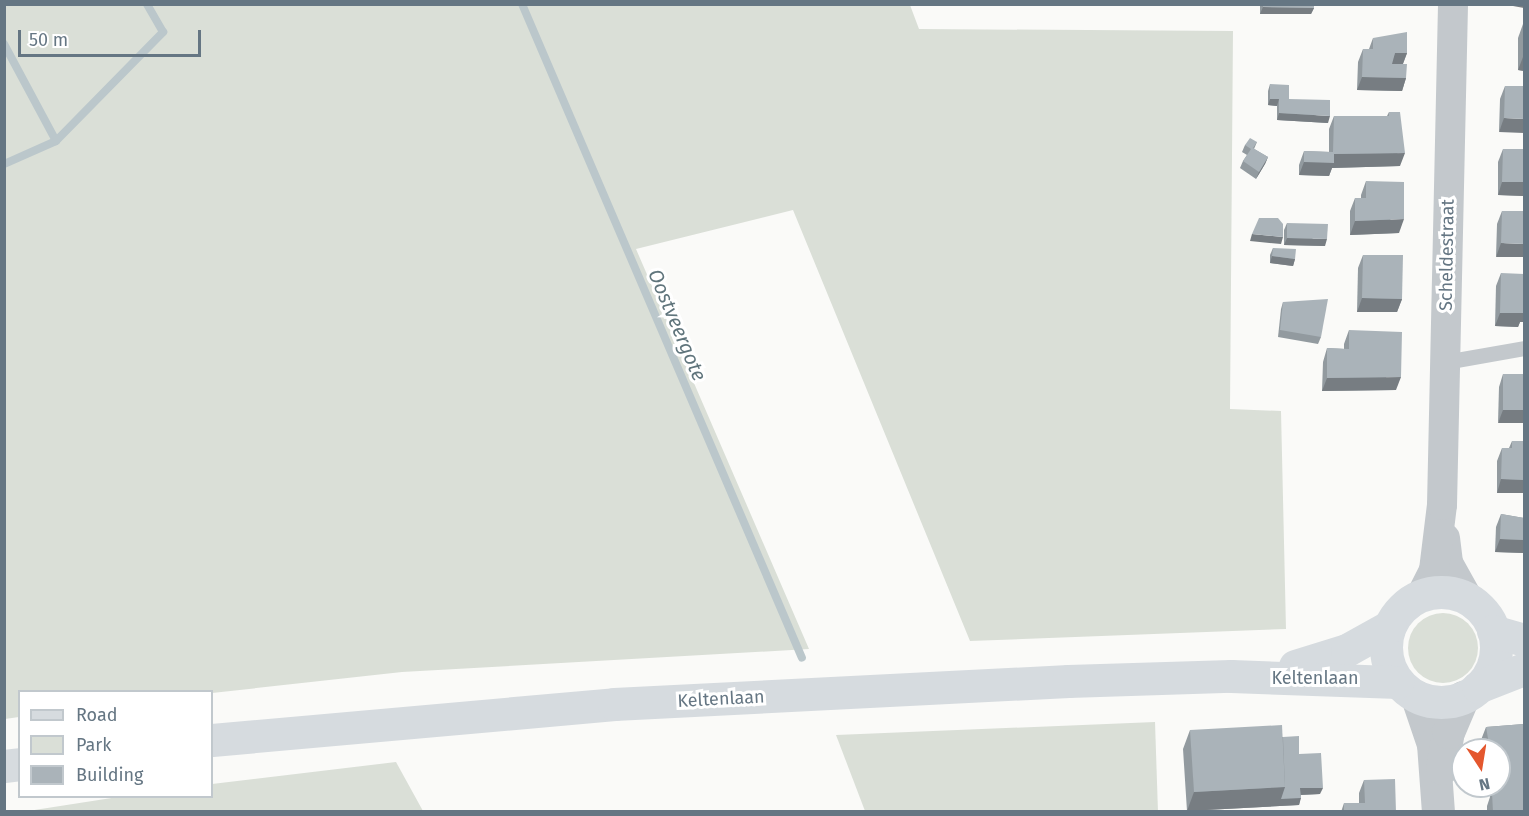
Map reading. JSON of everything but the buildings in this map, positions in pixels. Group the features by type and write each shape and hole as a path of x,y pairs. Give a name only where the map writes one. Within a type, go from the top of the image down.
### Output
{"main road":[{"path":"1421,596 1449,593 1468,599 1493,631 1524,640"},
{"name":"Keltenlaan","path":"1232,676 1319,661 1390,626 1421,596"},
{"path":"1390,626 1387,657 1408,689"},
{"path":"1470,692 1493,661 1493,631"},
{"name":"Keltenlaan","path":"213,740 614,704 1232,676 1408,689 1444,702 1524,669"}],"street":[{"name":"Scheldestraat","path":"1421,596 1434,570 1442,505 1453,4"},
{"name":"Scheldestraat","path":"1442,505 1448,563 1468,599"},
{"path":"1408,689 1433,744 1438,804"},
{"path":"1438,804 1448,732 1470,692"}],"lane":[{"path":"1445,362 1524,348"}],"green space":[{"path":"5,5 910,5 919,29 1233,31 1230,409 1281,411 1286,629 970,641 793,210 636,249 809,649 402,672 213,693 213,690 18,690 18,717 5,719"},
{"path":"1443,613 1456,616 1468,623 1475,635 1478,648 1475,661 1468,673 1456,680 1443,683 1430,680 1418,673 1411,661 1408,648 1411,635 1418,623 1430,616"},
{"path":"1155,722 1158,812 865,811 836,735"},
{"path":"396,762 423,811 28,811 112,798 213,798 213,784"}],"waterway":[{"path":"56,141 163,32 147,4"},
{"name":"Oostveergote","path":"522,4 802,658"},
{"path":"4,44 56,141 4,164"}]}
